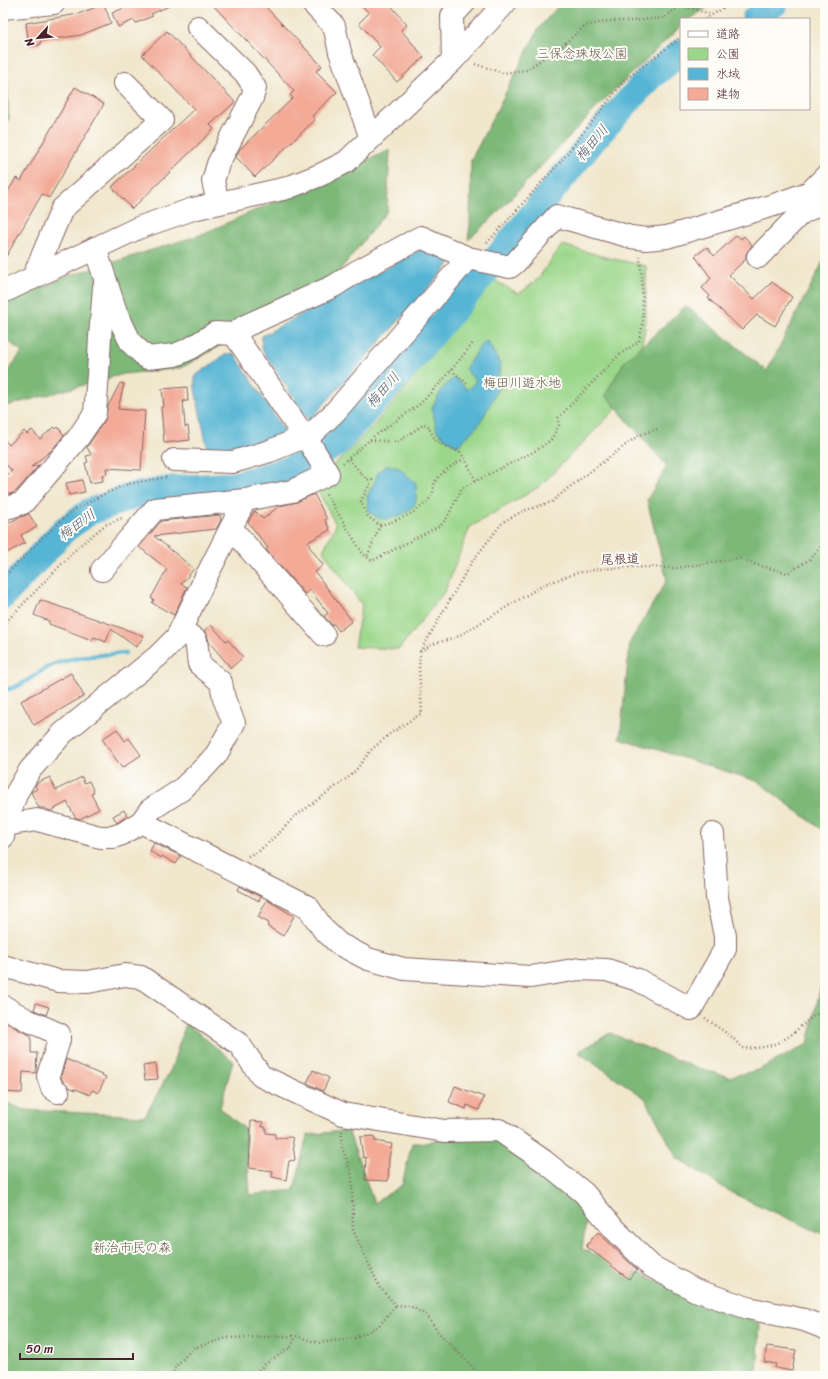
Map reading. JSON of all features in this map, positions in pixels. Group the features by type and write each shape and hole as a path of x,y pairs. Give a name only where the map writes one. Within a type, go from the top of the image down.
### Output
{"street":[{"path":"6,6 54,3"},
{"path":"312,3 334,26 340,52 371,138"},
{"path":"453,60 452,16 464,3"},
{"path":"3,292 138,228 193,209 287,188 320,175 346,162 453,60 505,3"},
{"path":"198,27 245,73 255,88 252,98 218,164 213,181 218,204"},
{"path":"33,278 62,209 162,120 126,83"},
{"path":"95,248 116,312 131,343 147,358 175,355 191,348 215,333 234,334 246,326 334,286 356,272 421,237 469,259 510,267 557,216 638,238 646,239 667,237 777,204 810,192 825,177"},
{"path":"758,257 800,214 811,208 825,195"},
{"path":"174,460 233,462 270,452 306,439 334,413 469,259"},
{"path":"3,509 23,503 78,438 95,413 105,278"},
{"path":"102,570 155,509 245,500 292,491 326,478 306,439 234,334"},
{"path":"4,831 17,792 30,770 63,733 158,656 177,637 245,500"},
{"path":"231,528 324,635"},
{"path":"4,831 37,820 100,837 113,837 122,834 141,822 150,810 181,790 216,755 234,723 224,699 221,682 199,664 196,640 181,629"},
{"path":"141,822 308,907 323,929 339,944 368,959 404,969 531,977 579,970 607,970 638,980 691,1009 725,949 725,936 716,891 713,834"},
{"path":"3,966 58,981 88,982 125,975 141,977 239,1044 261,1076 343,1114 445,1131 499,1130 544,1161 584,1193 614,1229 651,1266 695,1290 748,1308 804,1320 825,1328"},
{"path":"3,1006 27,1020 60,1034 48,1076 52,1088 58,1092"}],"path":[{"path":"706,18 732,3"},
{"path":"453,60 472,63 503,73 526,70 563,46 585,26 608,21 636,21 664,18 680,5 711,14"},
{"path":"469,259 480,251 561,161 625,80 680,38"},
{"path":"473,343 420,404 370,440 326,478 363,554 372,561 441,525 447,518 462,488 537,450 551,440 560,425 558,418 618,356 639,341 643,323 642,282 638,238"},
{"path":"451,370 469,384"},
{"path":"370,440 398,442 424,424 428,426 436,442 460,452 476,481"},
{"path":"233,868 245,858 259,851 281,831 294,816 353,774 372,749 391,733 422,713 418,669 420,652 471,562 503,522 523,511 552,502 639,435 657,429"},
{"path":"349,459 366,479 372,480 361,501 368,517 380,525 398,520 417,510 432,495 436,480 450,467 465,459"},
{"path":"3,625 78,547 105,525 124,518"},
{"path":"367,557 380,525"},
{"name":"尾根道","path":"420,652 436,644 457,637 545,584 577,573 599,569 633,567 677,568 739,558 757,565 788,573 810,560 825,542"},
{"path":"691,1009 727,1033 742,1048 758,1049 772,1046 791,1034 818,1012 825,1010"},
{"path":"343,1114 341,1144 352,1176 353,1230 380,1288 396,1305 410,1306 426,1315 439,1333 480,1376"},
{"path":"172,1376 176,1366 193,1348 227,1338 296,1336 318,1343 355,1338 379,1326 396,1305"},
{"path":"253,1376 264,1364 292,1348 296,1336"}],"green space":[{"name":"三保念珠坂公園","path":"561,3 714,3 691,18 680,18 680,27 602,102 493,217 468,240 470,224 471,160 539,28"},
{"path":"6,62 9,119 3,123 3,63"},
{"path":"390,150 387,211 330,283 181,368 124,374 3,407 3,378 22,352 3,337 3,305 66,277 200,235"},
{"name":"梅田川遊水地","path":"562,245 609,258 646,266 646,322 636,378 613,412 539,487 470,527 445,591 399,649 354,647 362,605 323,551 336,525 313,481 342,458 371,428 399,396 492,279 519,294 537,280"},
{"path":"825,258 825,832 757,781 620,738 630,642 667,580 647,500 667,466 605,395 624,362 686,306 767,371"},
{"path":"825,967 825,1235 732,1193 677,1158 645,1098 578,1052 610,1033 692,1066 729,1077 758,1070 808,1044"},
{"name":"新治市民の森","path":"186,1023 233,1061 220,1108 245,1129 250,1195 294,1190 307,1135 348,1130 374,1203 402,1185 412,1143 426,1143 493,1120 499,1131 587,1214 582,1249 760,1324 757,1376 3,1376 3,1101 24,1110 145,1116 171,1069"}],"water":[{"path":"425,247 453,260 309,421 261,348 262,336"},
{"path":"487,341 500,363 497,391 480,423 458,446 446,439 437,431 432,408 442,389 454,377 468,390 476,381 465,369 482,344"},
{"path":"234,353 285,432 250,447 221,449 207,447 195,389 195,376 225,355"},
{"path":"387,465 399,468 416,483 416,500 414,505 407,512 397,517 381,519 369,511 367,496 375,482 378,472"}],"building":[{"path":"136,3 176,3 151,14 153,16 136,23 134,20 118,27 112,13"},
{"path":"211,3 262,3 322,66 316,71 337,92 312,116 315,120 255,177 236,157 240,149 293,98 290,95 294,91"},
{"path":"359,3 389,3 407,25 401,30 424,57 397,82 372,55 380,47 359,23 369,13"},
{"path":"104,4 111,23 81,35 40,41 40,45 29,46 26,23 78,14"},
{"path":"167,31 235,102 210,125 214,129 132,209 112,187 194,109 142,55"},
{"path":"75,87 104,104 49,198 42,194 3,262 3,200 16,178 21,181"},
{"path":"737,235 741,239 744,236 752,245 746,254 746,259 729,275 754,299 772,282 792,297 775,326 757,315 742,330 708,298 710,296 702,288 711,278 695,256 707,247 714,256"},
{"path":"120,383 124,384 118,409 145,411 141,470 106,468 107,474 102,475 103,481 90,483 85,463 88,462 86,456 91,455 87,447 105,420 108,406"},
{"path":"187,387 188,401 183,401 185,427 188,426 190,440 164,443 161,407 164,407 162,389"},
{"path":"54,427 56,429 58,427 64,435 52,450 31,467 39,465 21,486 14,493 9,494 3,488 3,478 12,471 3,461 3,438 9,445 24,431 27,434 32,430 40,439"},
{"path":"82,480 85,492 69,495 66,483"},
{"path":"314,494 327,519 325,520 330,530 308,542 310,545 309,546 323,565 315,572 352,621 339,631 334,624 332,625 324,616 328,613 310,590 305,594 266,550 268,548 248,522 255,511 263,519 279,506 297,502"},
{"path":"29,514 37,527 21,535 25,543 3,555 3,526"},
{"path":"220,515 221,520 216,529 154,536 194,569 181,584 187,587 174,615 152,603 154,600 151,598 167,569 139,547 161,521"},
{"path":"40,600 144,636 136,647 111,629 106,642 94,637 92,640 49,624 49,621 34,615"},
{"path":"211,625 226,641 228,640 243,657 231,668 209,642 207,634 204,631"},
{"path":"71,673 84,696 34,725 21,701"},
{"path":"117,729 125,741 129,738 141,755 122,768 102,739"},
{"path":"50,777 56,790 82,777 84,783 89,781 94,792 91,794 99,809 80,819 75,817 67,802 51,811 44,808 39,808 31,792 37,789 35,786 37,783"},
{"path":"124,810 127,816 117,823 113,816"},
{"path":"154,843 181,856 176,864 162,856 161,858 150,851"},
{"path":"240,886 261,897 259,901 238,890"},
{"path":"267,900 294,916 283,936 267,926 269,923 258,917"},
{"path":"36,1003 49,1007 46,1015 34,1010"},
{"path":"3,1023 31,1036 31,1053 37,1053 36,1073 23,1072 22,1093 3,1092"},
{"path":"66,1059 106,1077 98,1093 92,1090 90,1095 76,1090 69,1087 62,1080 61,1076"},
{"path":"156,1064 158,1079 145,1080 143,1066"},
{"path":"313,1070 329,1078 323,1091 307,1083"},
{"path":"455,1086 484,1097 479,1110 467,1105 466,1109 449,1102"},
{"path":"251,1121 263,1122 262,1127 266,1127 266,1133 275,1134 275,1138 292,1137 295,1160 289,1161 286,1180 272,1177 273,1171 249,1168"},
{"path":"374,1136 375,1141 392,1144 389,1158 388,1181 365,1180 366,1157 363,1158 360,1137"},
{"path":"598,1232 637,1270 629,1279 586,1246"},
{"path":"767,1346 796,1350 792,1371 775,1368 776,1364 764,1362"}],"waterway":[{"name":"梅田川","path":"756,18 775,3"},
{"name":"梅田川","path":"3,596 64,530 89,512 132,496 172,489 235,485 291,469 335,445 400,373 497,258 594,139 649,78 680,53"},
{"path":"3,690 10,689 24,683 48,667 63,661 90,656 125,653"}]}
